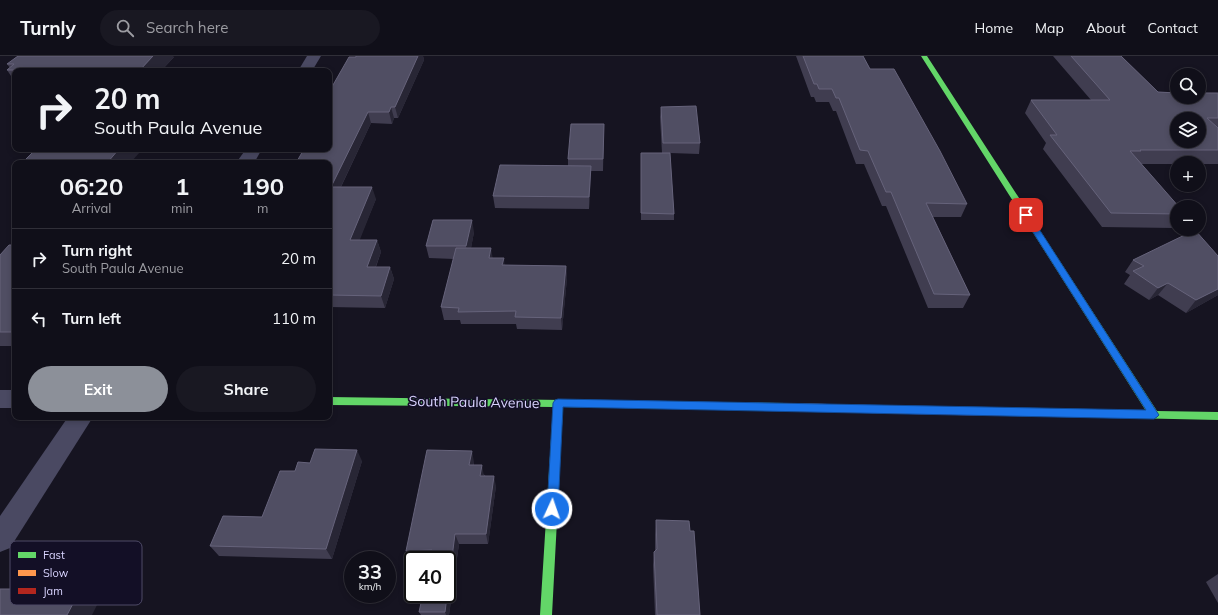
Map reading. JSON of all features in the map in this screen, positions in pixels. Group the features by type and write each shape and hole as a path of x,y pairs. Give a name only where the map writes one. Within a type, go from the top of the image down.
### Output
{"street":[{"path":"307,68 314,56"},
{"path":"924,56 1154,415"},
{"path":"0,398 12,398"},
{"name":"South Paula Avenue","path":"332,401 558,403 1218,416"},
{"path":"546,615 558,403"},
{"path":"0,539 79,420"}],"building":[{"path":"18,56 153,56 142,68 12,68 12,70 7,70 14,64 7,64"},
{"path":"418,56 395,107 391,107 389,112 368,112 332,185 332,160 298,160 302,152 332,152 332,87 349,57"},
{"path":"803,56 863,56 870,69 894,69 940,151 967,204 926,203 970,295 934,294 891,192 886,192 868,151 860,150 839,98 836,98 832,89 819,89 817,84 814,84"},
{"path":"1071,56 1121,56 1158,92 1170,93 1170,104 1206,104 1206,93 1218,93 1218,118 1207,118 1218,128 1218,150 1130,151 1173,200 1170,200 1170,214 1111,213 1050,135 1057,135 1031,100 1110,100"},
{"path":"696,106 700,143 663,143 661,107"},
{"path":"571,124 604,124 603,159 568,159"},
{"path":"33,152 116,152 110,160 25,160"},
{"path":"641,153 670,153 674,214 641,213"},
{"path":"500,165 591,166 589,197 493,196"},
{"path":"332,187 372,187 350,240 377,240 367,267 390,267 381,296 332,295"},
{"path":"433,220 472,220 466,246 426,246"},
{"path":"1183,236 1200,236 1218,256 1218,289 1196,300 1168,283 1158,288 1133,271 1144,266 1133,260"},
{"path":"9,245 12,245 12,332 0,332 0,255"},
{"path":"456,248 491,248 489,258 504,258 502,265 566,266 561,318 515,317 516,311 458,312 459,308 441,307"},
{"path":"315,449 357,450 326,549 210,546 223,516 262,517 280,471 295,471 298,462 310,463"},
{"path":"427,450 472,451 469,465 482,465 480,476 494,476 486,534 455,534 453,551 406,551"},
{"path":"656,520 689,521 690,531 694,531 700,615 657,615 654,552 657,549"},
{"path":"0,589 10,589 10,605 72,605 67,615 0,615"},
{"path":"421,603 446,603 445,612 419,612"}],"traffic: fast":[{"path":"924,56 1154,415"},
{"path":"332,401 786,407"},
{"path":"546,615 558,403"},
{"path":"999,412 1218,416"}],"traffic: slow":[{"path":"786,407 909,410"}],"traffic: jam":[{"path":"909,410 999,412"}],"route":[{"path":"552,509 558,403 1154,415 1026,215"}]}
